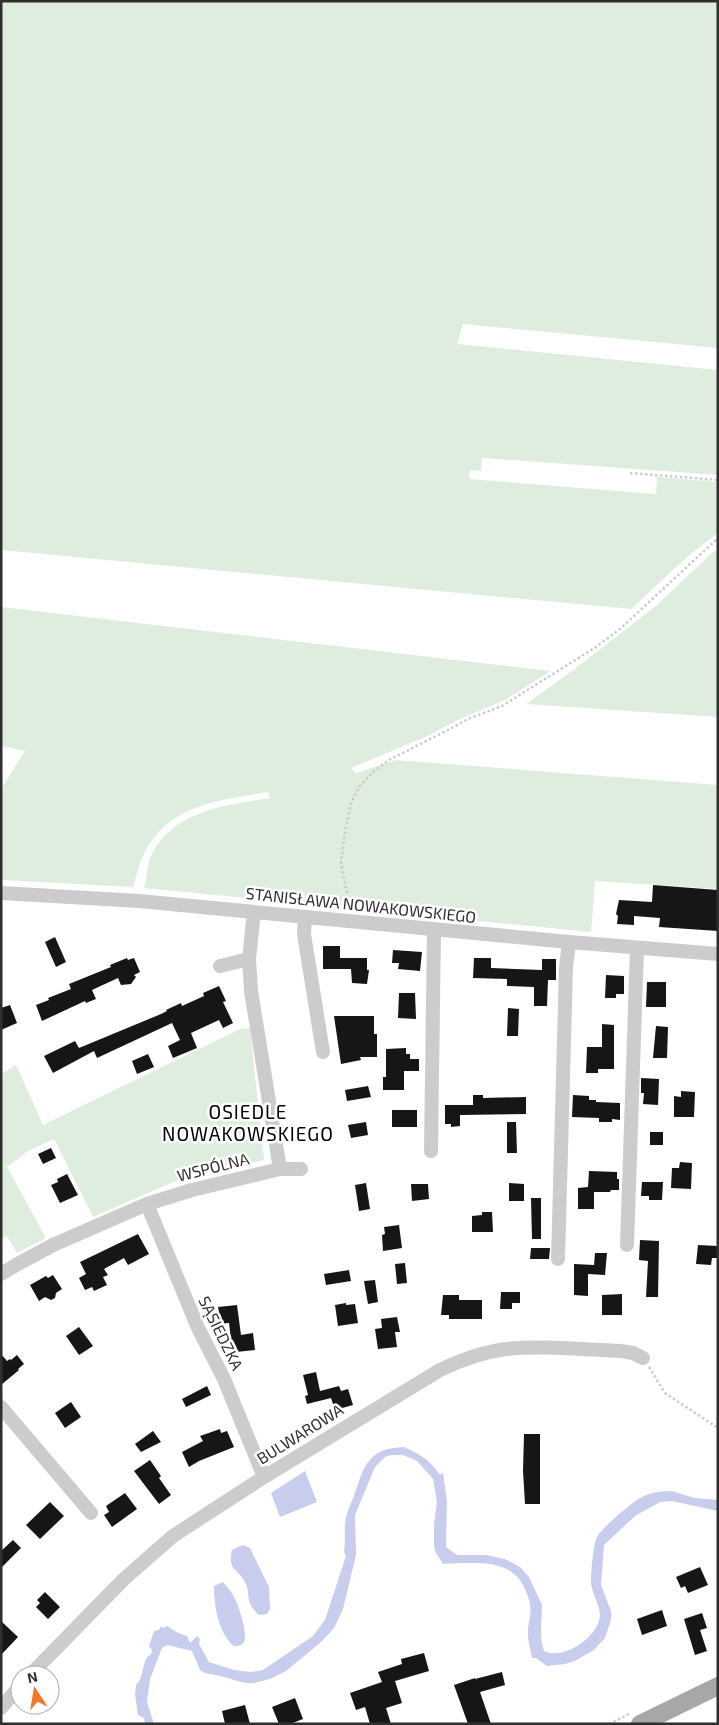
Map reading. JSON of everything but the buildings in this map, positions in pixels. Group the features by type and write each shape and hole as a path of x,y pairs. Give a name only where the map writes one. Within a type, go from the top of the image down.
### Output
{"main road":[{"path":"640,1724 718,1686"}],"street":[{"name":"STANISŁAWA NOWAKOWSKIEGO","path":"1,893 139,901 434,930 718,954"},
{"path":"254,912 249,959 253,1006 280,1169"},
{"path":"305,917 304,934 324,1052"},
{"path":"431,1152 434,930"},
{"path":"558,1259 566,968 569,942"},
{"path":"627,1245 637,948"},
{"path":"220,966 249,959"},
{"name":"WSPÓLNA","path":"1,1274 53,1245 147,1204 192,1190 280,1169 301,1169"},
{"name":"SĄSIEDZKA","path":"147,1204 198,1328 224,1379 264,1476"},
{"name":"BULWAROWA","path":"40,1665 118,1585 158,1547 186,1526 264,1476 433,1374 471,1357 504,1349 537,1348 621,1351 633,1353 643,1358"},
{"path":"1,1407 91,1513"},
{"path":"1,1708 10,1698"}],"path":[{"path":"630,473 718,480"},
{"path":"349,922 350,904 341,863 344,832 359,787 373,772 389,760 462,723 502,706 596,648 620,629 718,538"},
{"path":"643,1358 665,1393 718,1428"}],"green space":[{"path":"1,1 718,1 718,348 463,324 457,344 718,370 718,475 482,458 481,471 470,470 469,479 656,494 657,477 718,482 718,533 688,556 631,609 1,550"},
{"path":"714,551 718,552 718,717 526,704 657,605"},
{"path":"1,607 551,671 505,700 460,719 425,737 351,768 356,773 396,760 718,785 718,889 595,881 591,932 144,888 152,854 161,839 173,828 203,812 270,798 268,792 212,803 195,808 179,816 165,826 152,840 139,865 133,887 1,880 1,789 25,751 1,746"},
{"path":"250,1028 264,1160 180,1179 93,1217 54,1139 28,1151 7,1167 46,1238 17,1253 7,1236 1,1240 1,1074 16,1065 43,1125 240,1029"}],"water":[{"path":"404,1447 424,1458 440,1475 443,1473 447,1501 446,1547 457,1555 486,1555 505,1559 520,1567 529,1577 542,1605 541,1634 544,1651 552,1653 561,1653 580,1644 588,1638 598,1622 600,1614 591,1581 595,1543 602,1530 621,1513 644,1496 669,1491 695,1498 718,1500 718,1511 672,1501 660,1502 635,1516 604,1545 601,1585 611,1611 611,1620 605,1638 594,1650 575,1661 547,1666 536,1658 532,1658 528,1641 530,1604 522,1583 509,1570 492,1564 443,1564 434,1546 437,1502 433,1479 417,1461 403,1455 385,1457 375,1467 355,1515 356,1555 343,1609 334,1628 321,1642 286,1671 270,1679 254,1683 245,1683 205,1673 200,1670 192,1651 167,1645 162,1648 150,1679 147,1702 154,1724 145,1724 144,1718 138,1715 135,1694 136,1685 141,1678 146,1660 151,1654 152,1650 149,1646 154,1631 159,1630 161,1626 163,1628 167,1626 187,1636 190,1643 197,1636 200,1639 199,1644 209,1662 234,1670 251,1672 263,1670 313,1636 325,1620 346,1556 344,1552 346,1519 361,1476 369,1461 375,1455 392,1448"},
{"path":"305,1471 317,1502 280,1517 271,1493"},
{"path":"243,1545 250,1548 269,1587 270,1609 267,1614 259,1615 254,1610 249,1601 245,1582 232,1565 232,1550"},
{"path":"223,1582 231,1591 242,1618 245,1637 244,1642 240,1645 234,1646 224,1634 218,1618 214,1586"}],"district":[{"name":"OSIEDLE NOWAKOWSKIEGO","path":"248,1123"}]}
